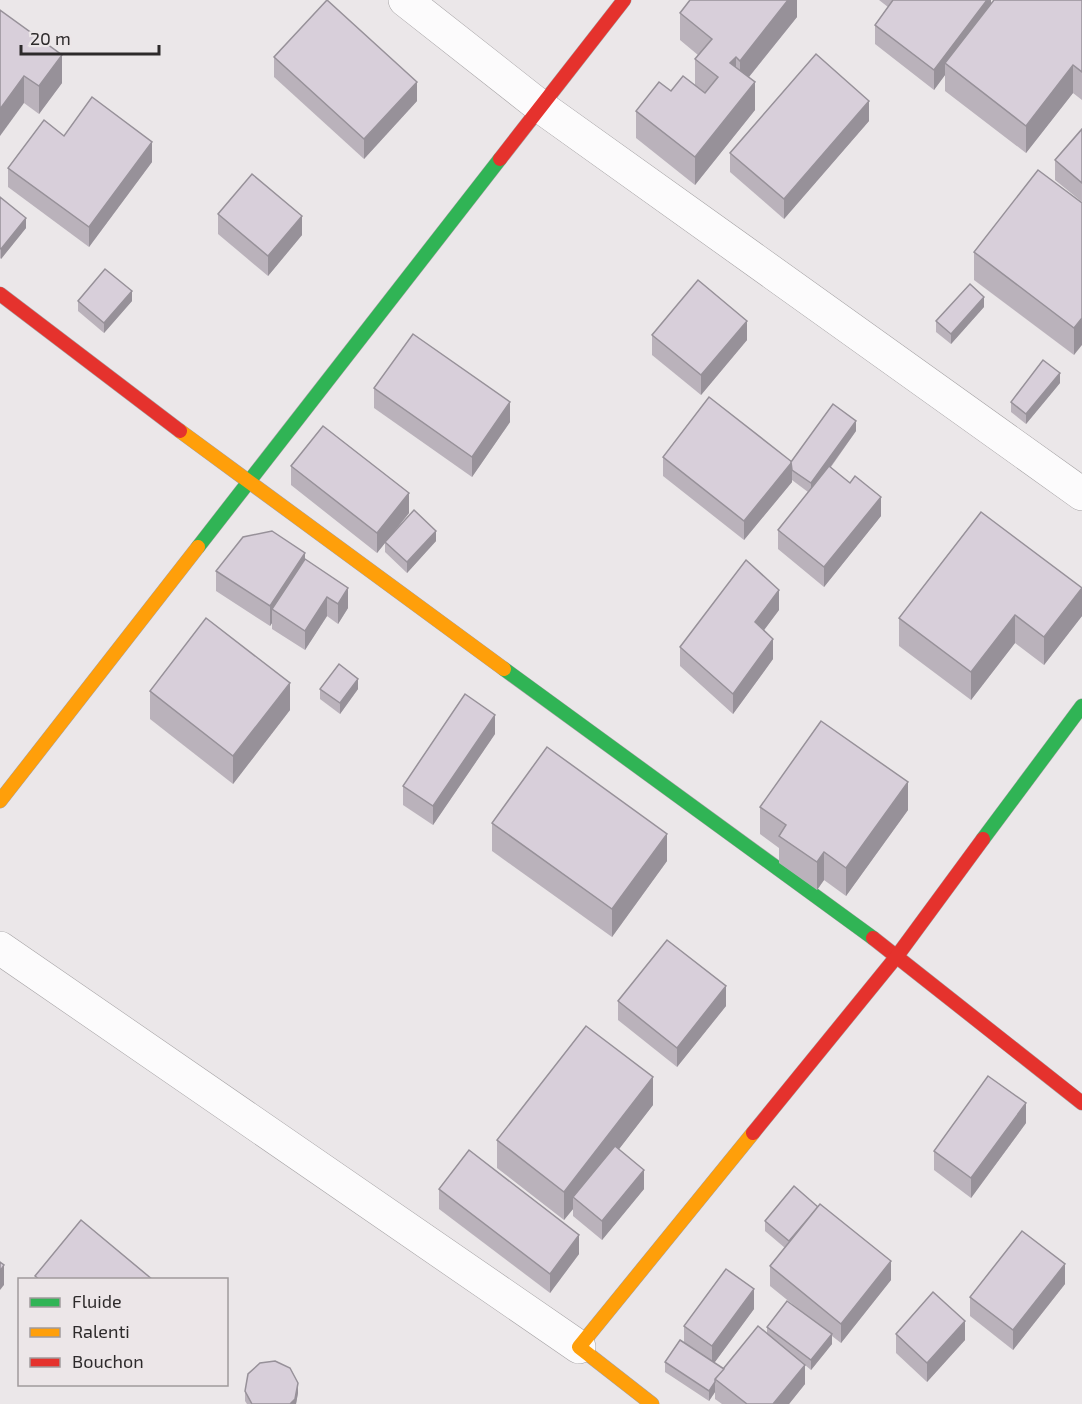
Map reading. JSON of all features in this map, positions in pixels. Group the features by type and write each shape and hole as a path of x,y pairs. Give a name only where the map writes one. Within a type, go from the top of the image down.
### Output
{"street":[{"path":"405,0 541,107 1082,494"},
{"path":"0,801 624,0"},
{"path":"0,294 248,482 897,956 1082,1103"},
{"path":"579,1347 897,956 1082,706"},
{"path":"0,948 579,1347 652,1404"}],"building":[{"path":"327,0 417,82 364,139 274,57"},
{"path":"690,0 788,0 740,61 736,57 730,63 755,82 695,157 636,111 659,82 671,91 683,76 705,93 718,77 695,59 712,39 680,13"},
{"path":"893,0 987,0 934,70 875,25"},
{"path":"994,0 1082,0 1082,72 1073,65 1026,126 945,63"},
{"path":"0,10 62,55 39,86 24,76 0,109"},
{"path":"816,54 869,101 784,199 730,153"},
{"path":"92,97 152,142 89,227 8,168 44,120 64,136"},
{"path":"1082,129 1082,183 1055,160"},
{"path":"1038,170 1082,203 1082,318 1074,328 974,252"},
{"path":"252,174 302,216 268,256 218,214"},
{"path":"0,197 26,218 1,249 0,248"},
{"path":"105,269 132,291 104,323 78,301"},
{"path":"698,280 747,321 701,375 652,335"},
{"path":"970,284 984,297 951,334 936,321"},
{"path":"413,334 510,402 472,457 374,388"},
{"path":"1043,360 1060,373 1026,414 1011,402"},
{"path":"709,397 792,462 744,521 663,457"},
{"path":"833,404 856,421 811,483 792,470 791,462"},
{"path":"323,426 409,493 377,533 291,466"},
{"path":"829,466 850,483 855,476 881,497 824,567 778,530"},
{"path":"414,510 436,531 407,562 385,542"},
{"path":"981,512 1082,588 1044,637 1015,615 971,672 899,618"},
{"path":"272,531 305,553 270,606 216,571 243,537"},
{"path":"305,559 348,588 338,604 327,597 305,631 272,609"},
{"path":"746,560 779,590 755,622 773,639 733,694 680,647"},
{"path":"206,618 290,683 233,756 150,691"},
{"path":"339,664 358,679 340,703 320,689"},
{"path":"465,694 495,715 433,806 403,786"},
{"path":"821,721 908,782 846,868 824,852 817,862 779,836 786,825 760,807"},
{"path":"547,747 667,834 612,909 492,823"},
{"path":"667,940 726,986 677,1048 618,1001"},
{"path":"586,1026 653,1077 564,1192 497,1140"},
{"path":"988,1076 1026,1103 971,1178 934,1151"},
{"path":"615,1146 644,1170 602,1221 573,1197"},
{"path":"469,1150 579,1235 550,1274 439,1189"},
{"path":"794,1186 818,1207 789,1241 765,1221"},
{"path":"820,1204 891,1261 841,1324 770,1266"},
{"path":"81,1220 151,1278 38,1278 35,1276"},
{"path":"1022,1231 1065,1264 1013,1330 970,1297"},
{"path":"726,1269 754,1289 712,1346 684,1326"},
{"path":"933,1292 965,1321 927,1363 896,1334"},
{"path":"787,1301 832,1334 811,1360 767,1327"},
{"path":"758,1326 805,1365 773,1404 747,1404 715,1379"},
{"path":"680,1340 724,1369 715,1379 709,1391 665,1362"},
{"path":"275,1361 290,1368 298,1383 295,1399 290,1404 252,1404 245,1391 248,1374 260,1363"}],"traffic: fast":[{"path":"198,547 500,159"},
{"path":"504,669 873,938"},
{"path":"983,839 1082,706"}],"traffic: slow":[{"path":"180,431 504,669"},
{"path":"0,801 198,547"},
{"path":"652,1404 579,1347 753,1133"}],"traffic: jam":[{"path":"500,159 624,0"},
{"path":"0,294 180,431"},
{"path":"753,1133 897,956 983,839"},
{"path":"873,938 1082,1103"}]}
